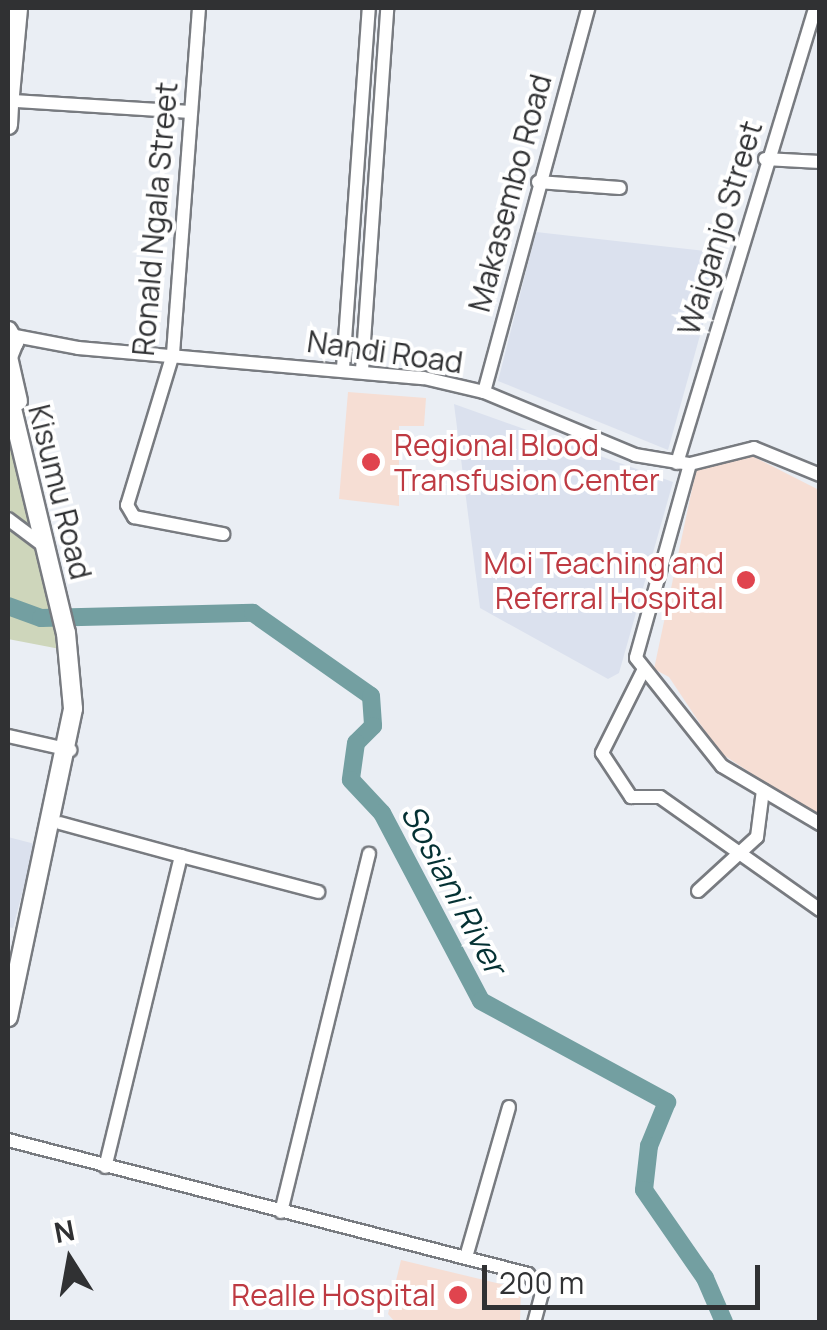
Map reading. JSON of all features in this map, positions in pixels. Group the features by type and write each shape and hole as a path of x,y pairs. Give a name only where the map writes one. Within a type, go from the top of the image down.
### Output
{"highway":[{"path":"8,124 18,8"},
{"path":"9,346 69,633 77,738 60,824 20,944"},
{"name":"Kisumu Road","path":"8,392 44,546 62,604"},
{"path":"8,1017 18,978 20,944 70,750 69,633"}],"street":[{"name":"Ronald Ngala Street","path":"199,8 174,354 128,510 223,534"},
{"path":"342,368 369,8"},
{"path":"362,370 388,8"},
{"name":"Makasembo Road","path":"484,392 588,8"},
{"name":"Waiganjo Street","path":"644,669 635,648 765,158 815,8"},
{"path":"10,101 189,112"},
{"path":"765,158 820,162"},
{"path":"538,182 620,188"},
{"name":"Nandi Road","path":"9,346 42,344 362,370 484,392 589,438 683,464 754,448 820,476"},
{"path":"8,519 44,546"},
{"path":"820,824 718,761 644,669 603,748 605,761 631,797 660,797 820,910"},
{"path":"8,736 70,750"},
{"path":"698,890 757,838 762,790"},
{"path":"60,824 318,892"},
{"path":"281,1212 369,854"},
{"path":"105,1167 181,856"},
{"path":"466,1257 509,1107"},
{"path":"8,1140 466,1257 540,1283 534,1322"}],"shaded area":[{"path":"536,232 723,253 668,450 498,381"},
{"name":"Regional Blood Transfusion Center","path":"348,392 426,398 424,426 399,426 399,506 339,499"},
{"path":"454,404 673,482 619,673 608,679 480,608"},
{"name":"Moi Teaching and Referral Hospital","path":"750,455 819,490 819,818 719,752 669,677 654,669 696,470"},
{"path":"8,837 35,844 13,928 8,927"},
{"name":"Realle Hospital","path":"401,1260 521,1289 520,1322 395,1322 388,1314"}],"green space":[{"path":"8,394 45,549 60,649 8,639"}],"waterway":[{"name":"Sosiani River","path":"8,606 41,618 253,613 371,696 373,726 356,743 351,780 382,813 481,1001 667,1102 649,1146 644,1190 705,1278 724,1322"}],"place":[{"name":"Regional Blood Transfusion Center","path":"371,462"},
{"name":"Moi Teaching and Referral Hospital","path":"746,580"},
{"name":"Realle Hospital","path":"458,1295"}]}
